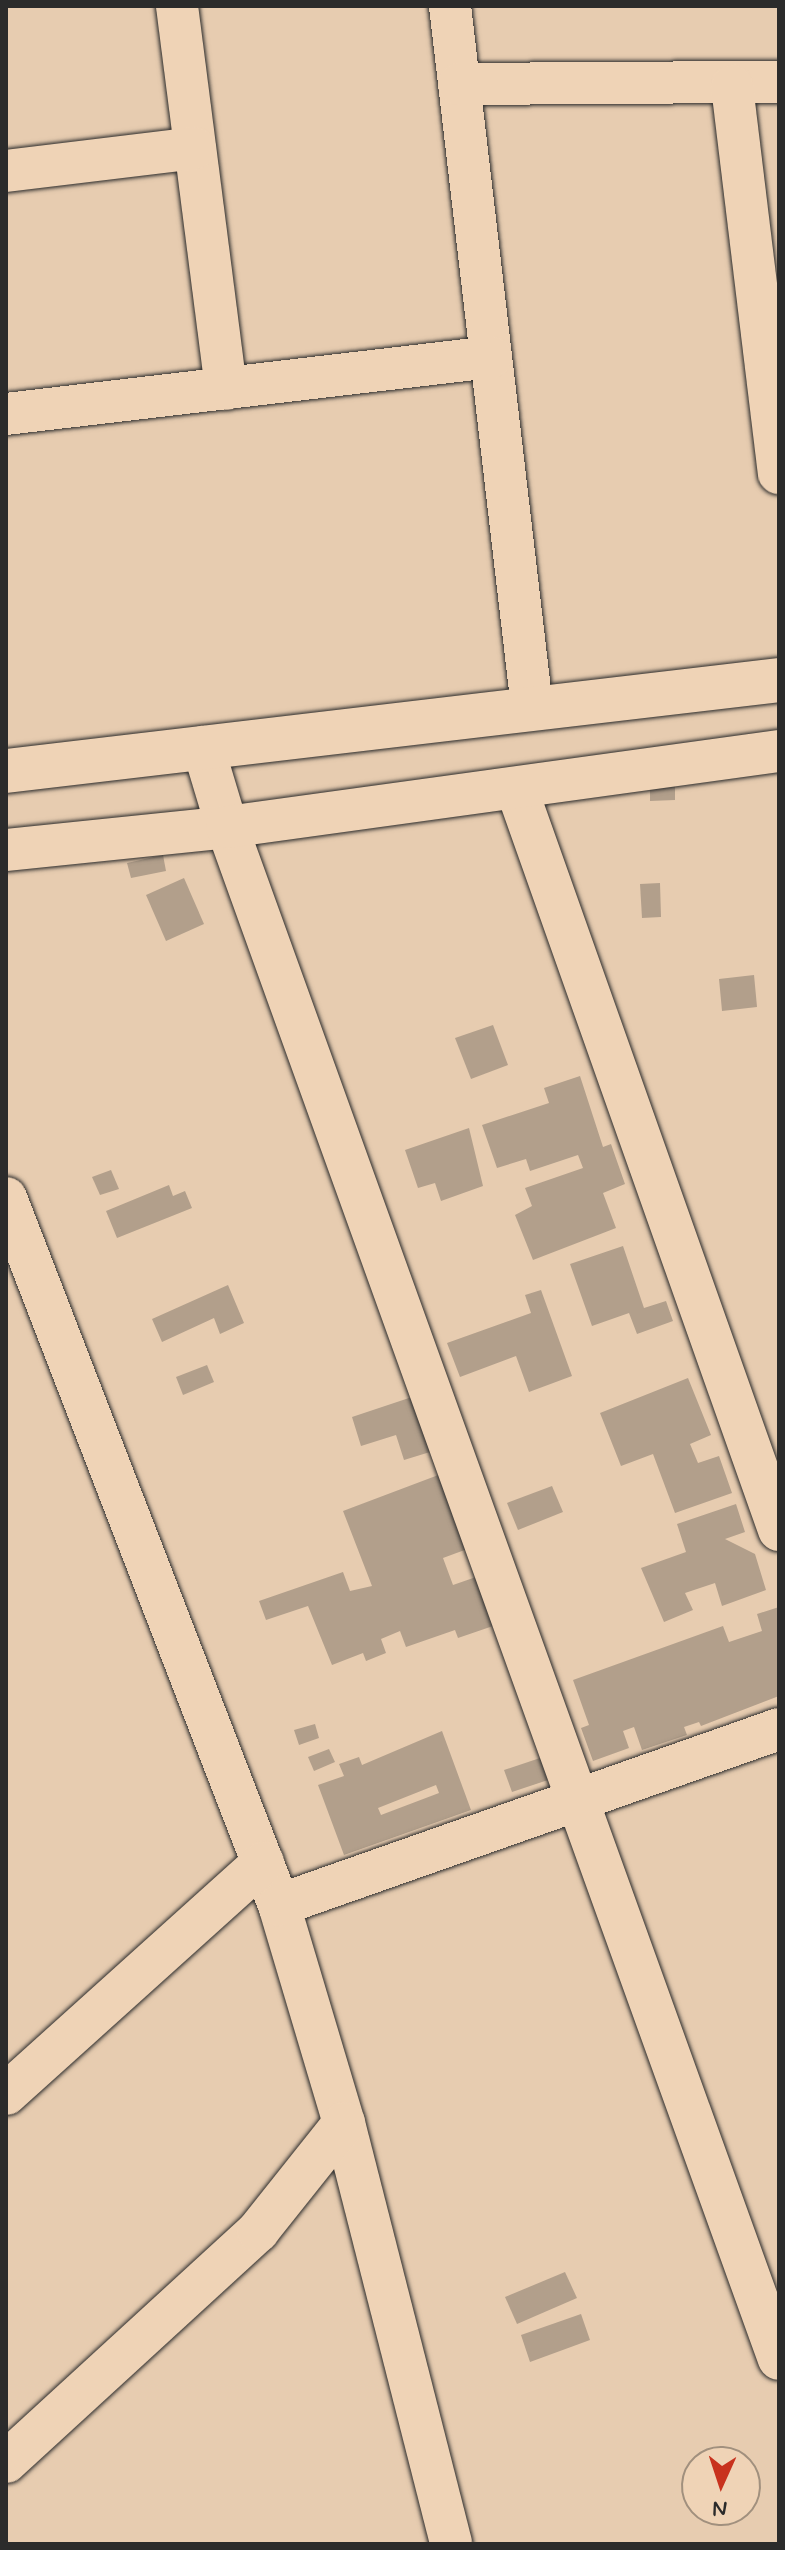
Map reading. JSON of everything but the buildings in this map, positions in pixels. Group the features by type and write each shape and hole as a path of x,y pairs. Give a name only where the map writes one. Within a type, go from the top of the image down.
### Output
{"highway":[{"path":"6,771 779,680"}],"street":[{"path":"177,6 226,389"},
{"path":"450,6 532,707"},
{"path":"459,84 732,86 779,82"},
{"path":"732,86 770,326 779,473"},
{"path":"6,171 195,148"},
{"path":"6,414 491,357"},
{"path":"203,747 227,827 779,2359"},
{"path":"6,850 227,827 517,790 779,751"},
{"path":"517,790 779,1530"},
{"path":"6,1198 279,1905 344,2123 451,2544"},
{"path":"279,1905 779,1729"},
{"path":"6,2094 263,1863"},
{"path":"6,2462 258,2231 344,2123"}]}
